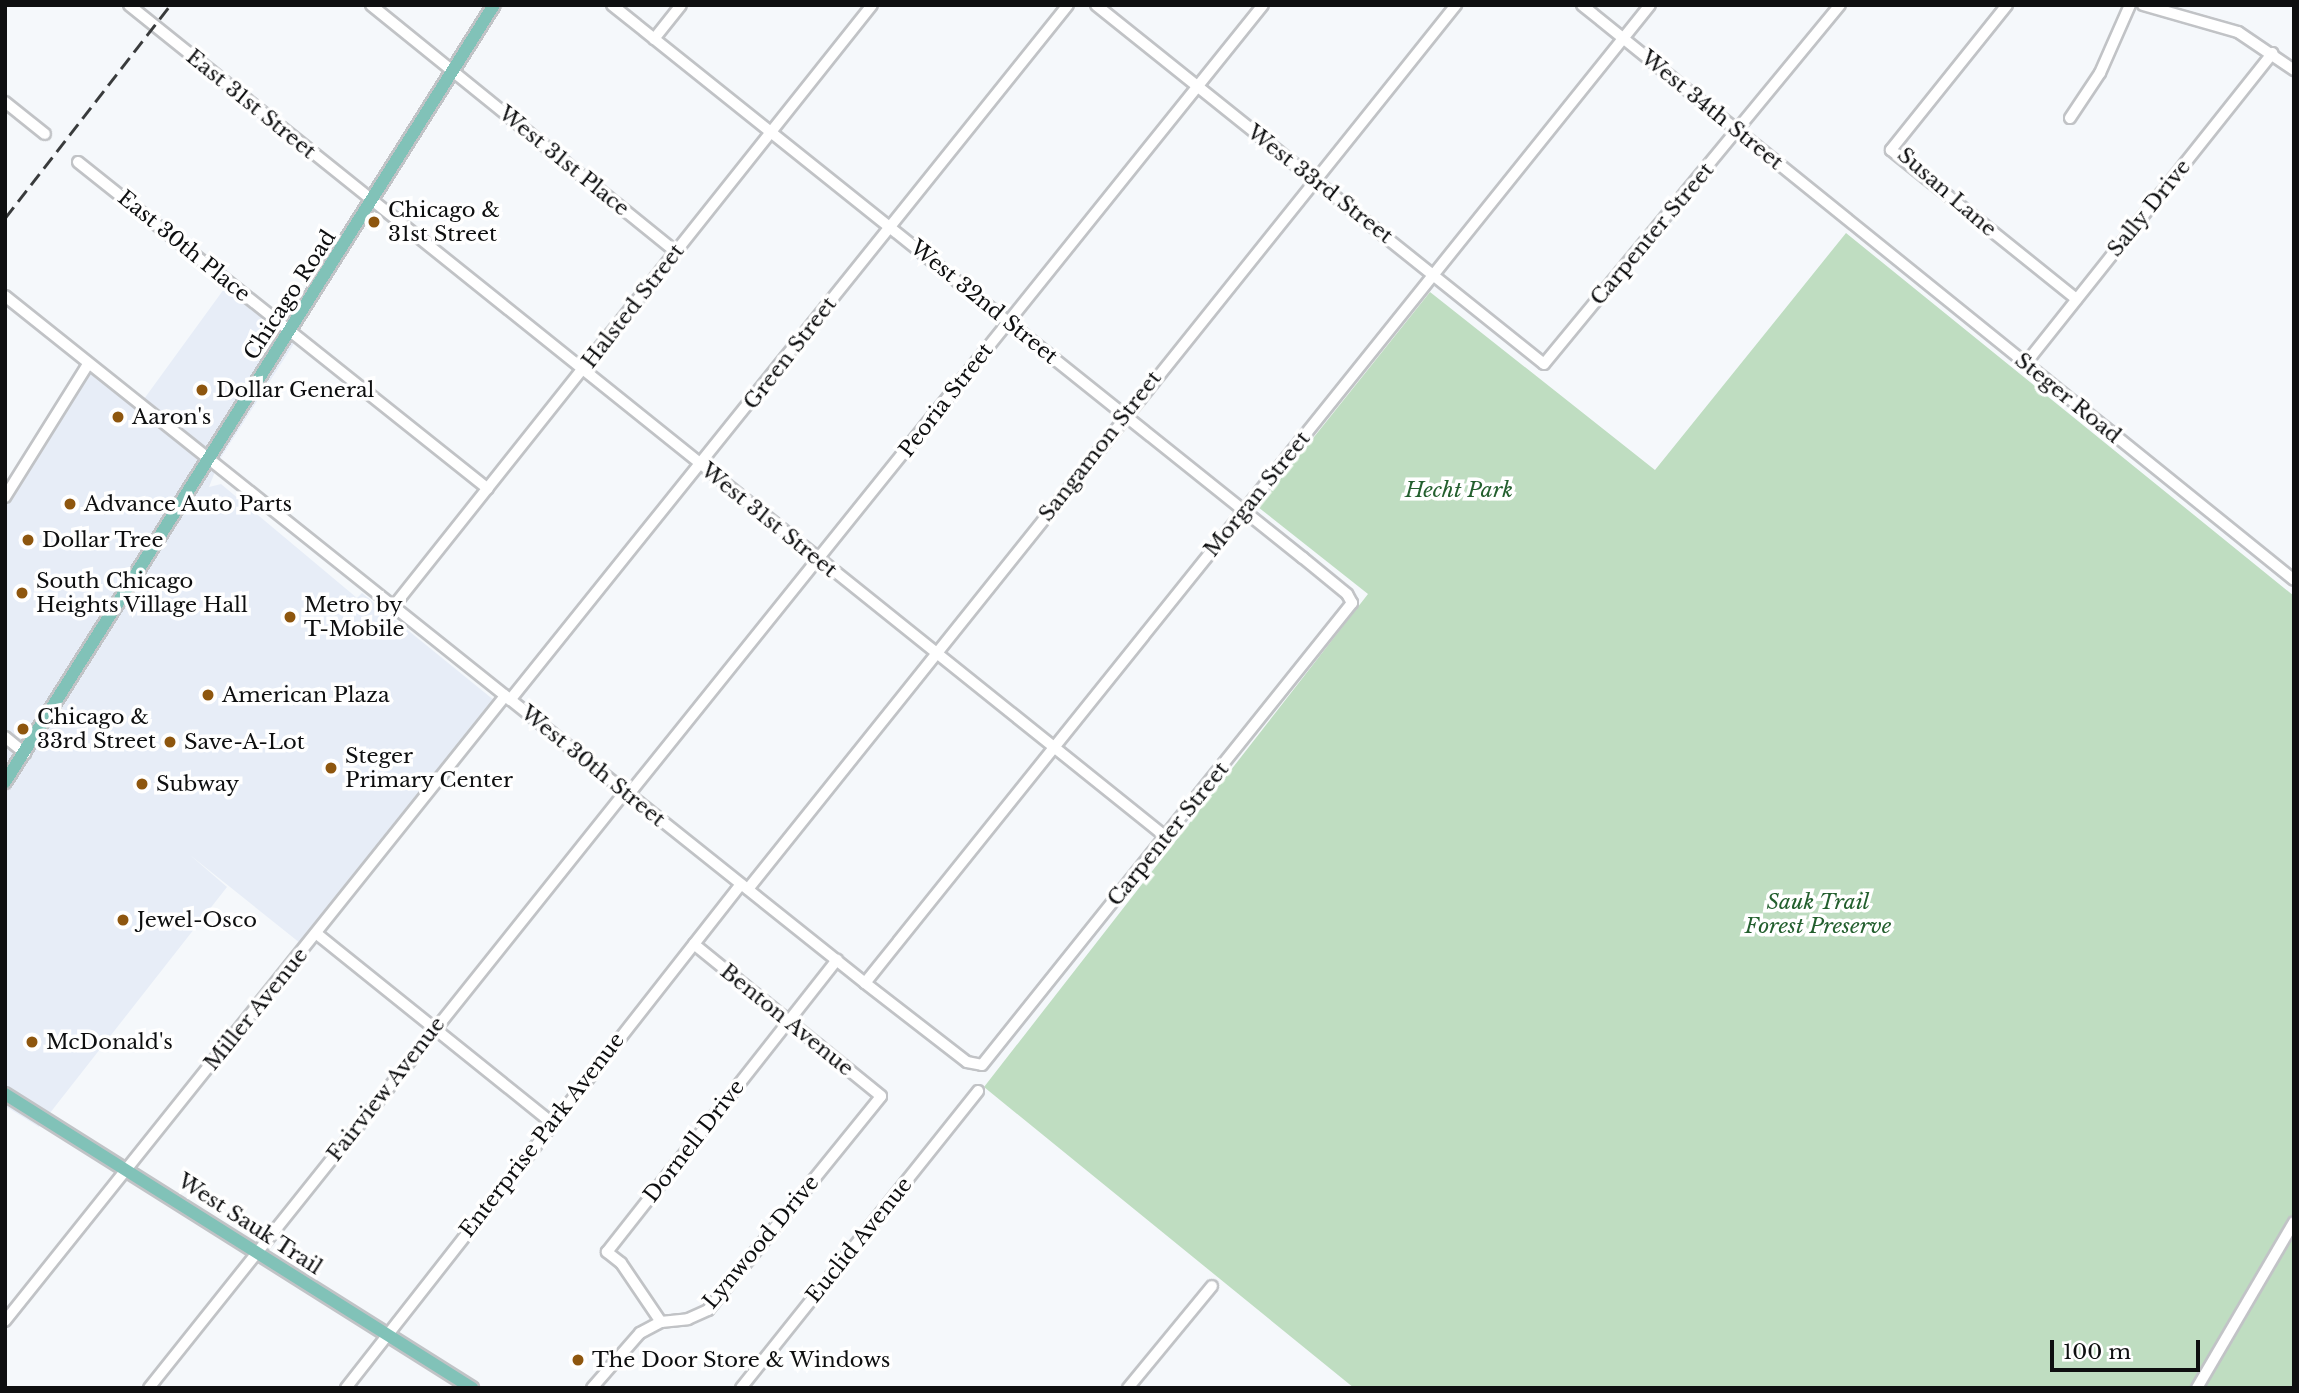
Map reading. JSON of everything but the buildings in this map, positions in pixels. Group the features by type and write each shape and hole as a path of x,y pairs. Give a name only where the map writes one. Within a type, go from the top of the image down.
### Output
{"main road":[{"name":"Chicago Road","path":"5,782 372,203 494,5"},
{"name":"West Sauk Trail","path":"5,1094 127,1168 472,1388"}],"street":[{"name":"East 31st Street","path":"130,5 372,203"},
{"name":"West 31st Place","path":"371,5 676,252"},
{"name":"West 32nd Street","path":"612,5 1347,594 1352,603"},
{"path":"654,39 681,5"},
{"name":"Halsted Street","path":"393,607 872,5"},
{"name":"Green Street","path":"508,698 701,466 1068,5"},
{"name":"West 33rd Street","path":"1096,5 1544,364"},
{"name":"Peoria Street","path":"627,793 819,560 1007,321 1263,5"},
{"name":"Sangamon Street","path":"745,887 936,654 1124,415 1456,5"},
{"name":"West 34th Street","path":"1582,5 1842,216"},
{"name":"Morgan Street","path":"865,983 1650,5"},
{"name":"Carpenter Street","path":"1544,364 1840,5"},
{"name":"Susan Lane","path":"2007,5 1891,150 2076,299"},
{"path":"2070,118 2100,73 2130,5"},
{"path":"2143,5 2238,32 2273,53 2294,70"},
{"name":"Sally Drive","path":"2026,363 2273,53"},
{"path":"5,102 45,134"},
{"name":"East 30th Place","path":"78,162 488,489"},
{"name":"West 31st Street","path":"372,203 1166,837"},
{"name":"Steger Road","path":"1842,216 2294,580"},
{"name":"West 30th Street","path":"5,296 865,983 967,1062 982,1065"},
{"path":"5,497 88,363"},
{"name":"Carpenter Street","path":"982,1065 1352,603"},
{"name":"Miller Avenue","path":"5,1321 508,698"},
{"path":"5,737 25,752"},
{"name":"Fairview Avenue","path":"149,1388 434,1028 627,793"},
{"name":"Enterprise Park Avenue","path":"346,1388 694,944 745,887"},
{"path":"317,933 552,1123"},
{"name":"Benton Avenue","path":"694,944 881,1096"},
{"name":"Dornell Drive","path":"661,1322 621,1263 607,1252 836,960"},
{"name":"Euclid Avenue","path":"741,1388 978,1091"},
{"name":"Lynwood Drive","path":"592,1388 640,1333 661,1322 688,1319 708,1310 881,1096"},
{"path":"2197,1388 2294,1222"},
{"path":"1128,1388 1212,1286"}],"shaded area":[{"path":"232,278 300,334 220,459 209,487 221,484 357,598 362,593 495,701 300,943 190,855 227,887 39,1127 5,1106 5,483 87,352 144,399"}],"green space":[{"name":"Sauk Trail Forest Preserve","path":"1846,233 2294,596 2294,1388 1354,1388 984,1087 1368,594 1258,507 1430,292 1655,470"}],"railway":[{"path":"5,218 170,5"}],"place":[{"name":"Chicago & 31st Street","path":"374,222"},
{"name":"Dollar General","path":"202,390"},
{"name":"Aaron's","path":"118,417"},
{"name":"Advance Auto Parts","path":"70,504"},
{"name":"Dollar Tree","path":"28,540"},
{"name":"South Chicago Heights Village Hall","path":"22,593"},
{"name":"Metro by T-Mobile","path":"290,617"},
{"name":"American Plaza","path":"208,695"},
{"name":"Chicago & 33rd Street","path":"23,729"},
{"name":"Save-A-Lot","path":"170,742"},
{"name":"Steger Primary Center","path":"331,768"},
{"name":"Subway","path":"142,784"},
{"name":"Jewel-Osco","path":"123,920"},
{"name":"McDonald's","path":"32,1042"},
{"name":"The Door Store & Windows","path":"578,1360"}],"park label":[{"name":"Hecht Park","path":"1459,490"}]}
